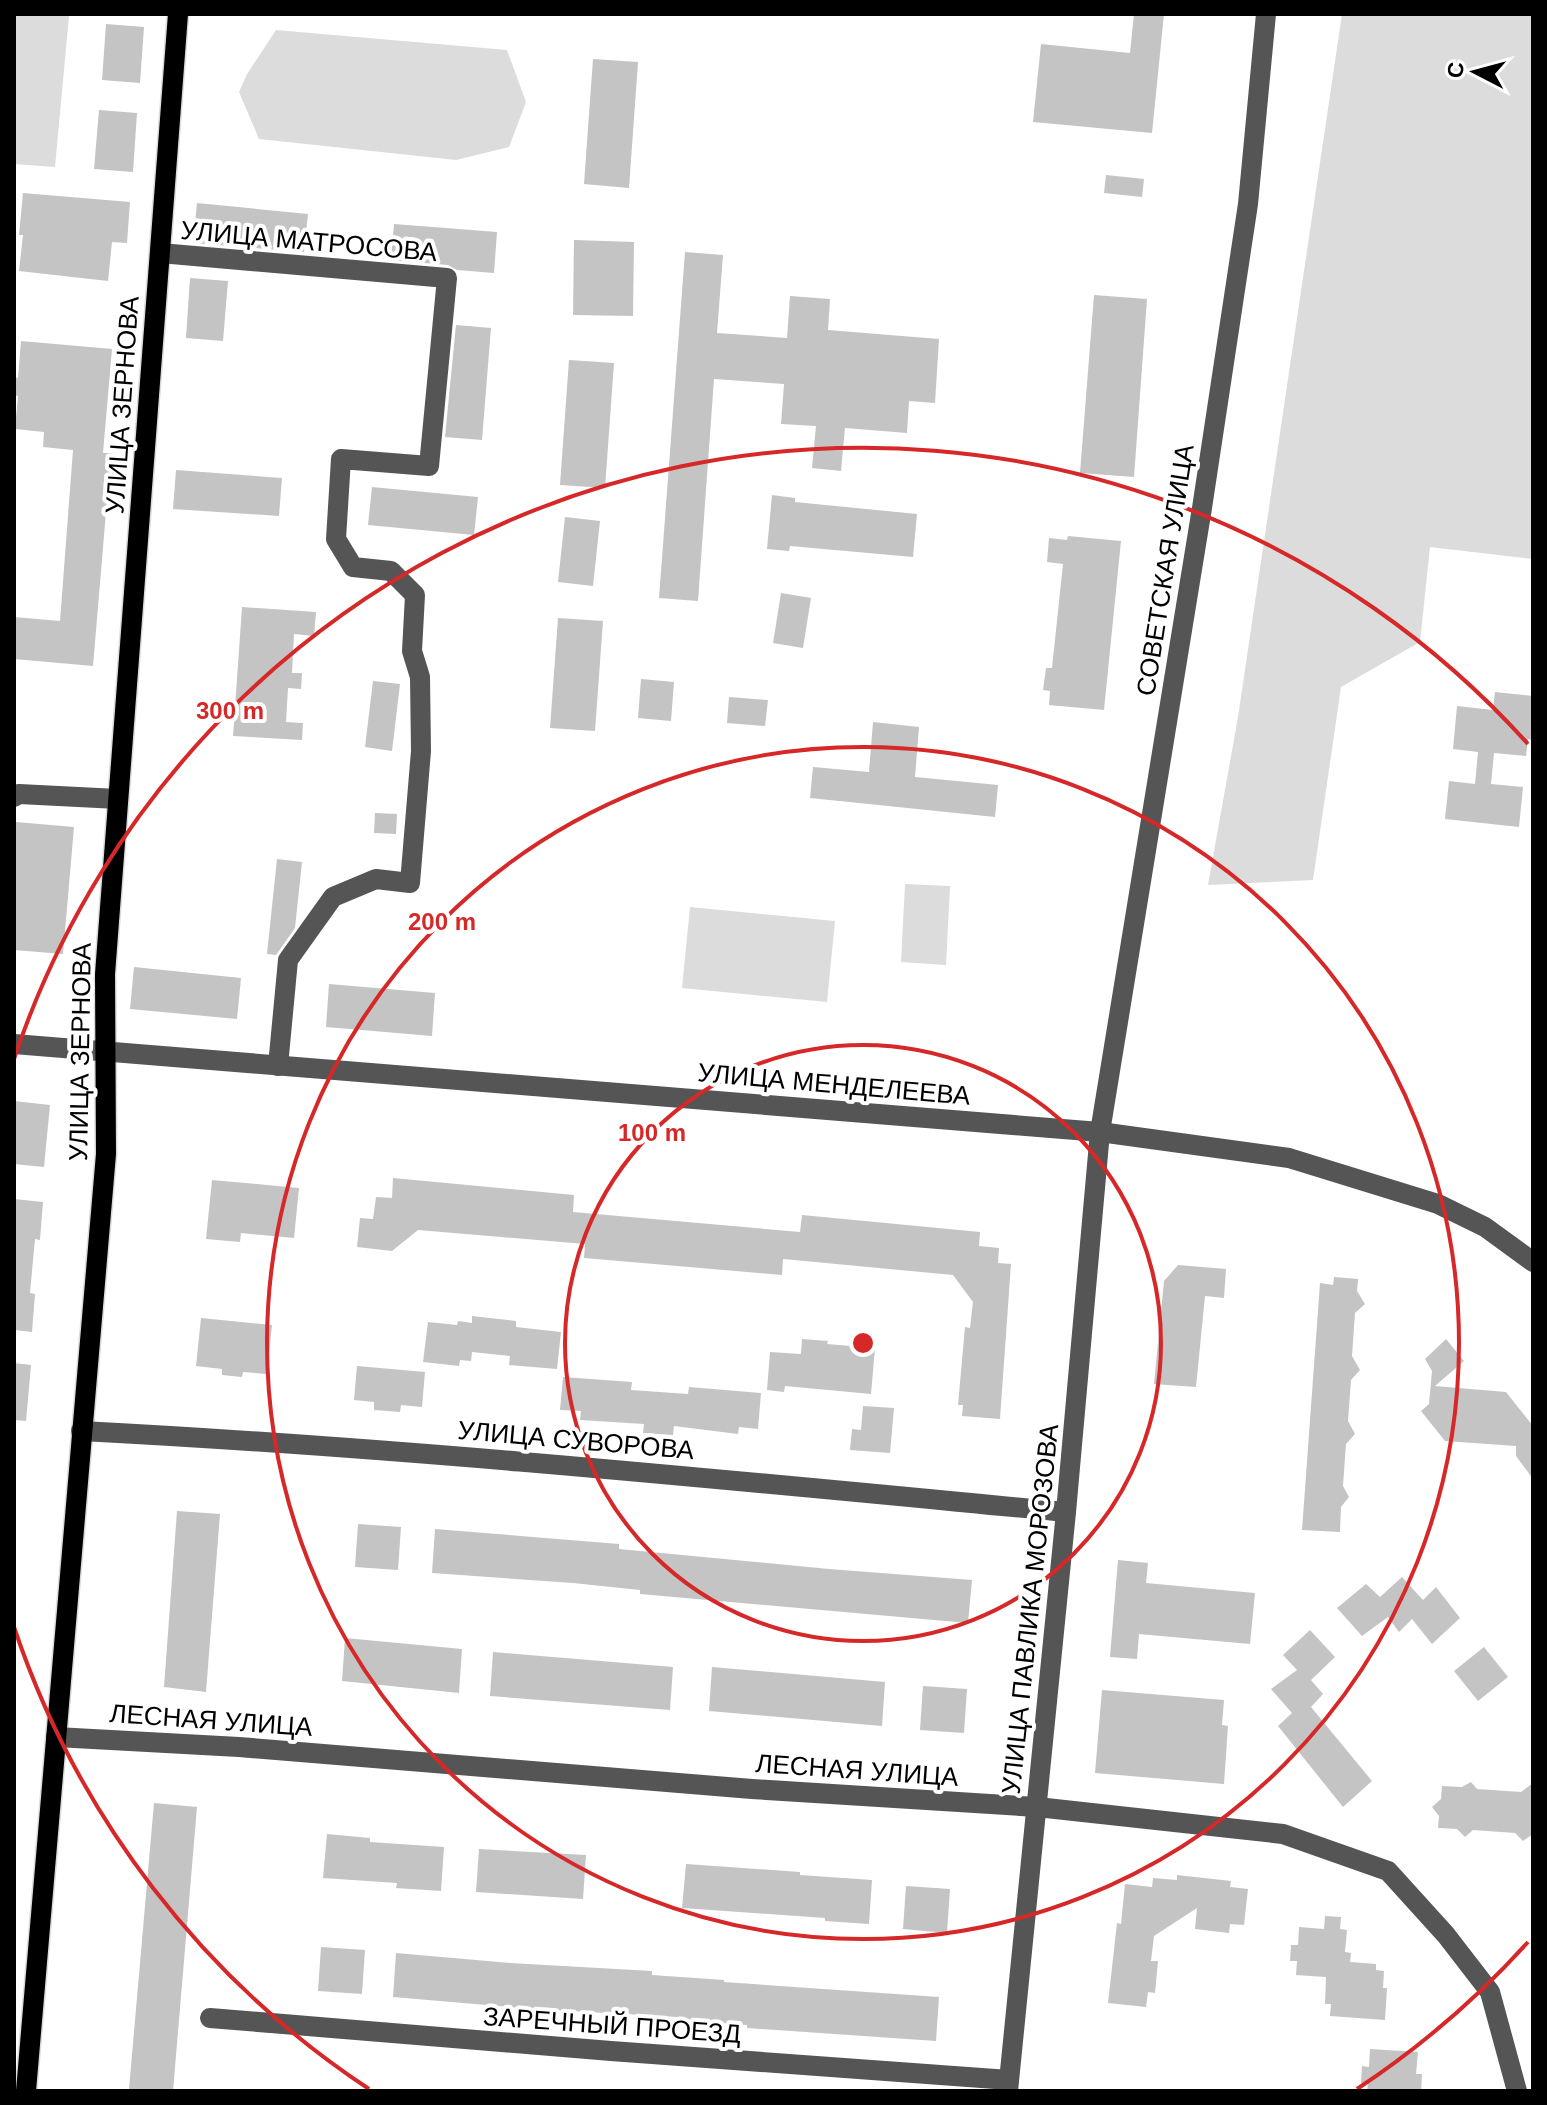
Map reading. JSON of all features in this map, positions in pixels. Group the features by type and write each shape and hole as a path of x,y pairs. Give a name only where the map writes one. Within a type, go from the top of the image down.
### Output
{"main road":[{"name":"УЛИЦА ЗЕРНОВА","path":"26,2091 106,1154 105,974 178,14"}],"street":[{"name":"СОВЕТСКАЯ УЛИЦА","path":"1100,1132 1177,665 1248,204 1266,14"},
{"name":"УЛИЦА МАТРОСОВА","path":"160,253 447,278 429,466 341,459 336,539 353,567 391,571 415,595 412,651 420,677 421,751 410,883 376,879 333,897 288,960 278,1066"},
{"path":"14,797 19,794 118,799"},
{"name":"УЛИЦА МЕНДЕЛЕЕВА","path":"14,1044 1100,1132 1289,1158 1438,1204 1485,1227 1533,1262"},
{"name":"УЛИЦА ПАВЛИКА МОРОЗОВА","path":"1009,2086 1100,1132"},
{"name":"УЛИЦА СУВОРОВА","path":"81,1431 264,1441 566,1464 1066,1512"},
{"name":"ЛЕСНАЯ УЛИЦА","path":"56,1737 239,1747 752,1789 1037,1807 1283,1834 1388,1871 1446,1935 1490,1992 1517,2091"},
{"name":"ЗАРЕЧНЫЙ ПРОЕЗД","path":"210,2018 1009,2086"}],"shaded area":[{"path":"14,14 69,16 55,167 14,164"},
{"path":"1342,14 1533,14 1533,559 1430,547 1420,642 1341,687 1313,880 1208,885 1238,717"},
{"path":"276,30 507,50 526,102 509,147 456,160 259,139 239,92"},
{"path":"905,884 950,886 946,965 901,962"},
{"path":"690,907 835,921 827,1002 682,988"}],"building":[{"path":"1134,14 1164,14 1152,133 1033,122 1041,44 1130,53"},
{"path":"106,24 144,27 140,83 102,80"},
{"path":"593,59 638,62 629,188 584,184"},
{"path":"99,110 137,113 133,172 94,169"},
{"path":"1106,175 1144,179 1142,197 1104,193"},
{"path":"23,193 130,202 127,243 112,242 108,281 19,271"},
{"path":"197,203 308,214 304,252 193,243"},
{"path":"394,224 497,232 494,273 391,260"},
{"path":"574,240 634,242 633,316 573,315"},
{"path":"685,252 723,255 717,333 787,338 790,296 830,299 828,330 939,339 935,403 909,401 907,433 845,428 841,471 812,468 816,426 781,424 784,384 714,379 698,601 659,598"},
{"path":"190,278 228,281 223,341 186,338"},
{"path":"1094,295 1147,299 1134,477 1080,473"},
{"path":"456,325 491,328 482,440 445,437"},
{"path":"21,341 112,349 103,453 111,453 93,666 14,659 14,617 60,621 73,450 43,447 44,432 15,429 18,396 14,395 14,377 18,378"},
{"path":"569,360 614,363 605,488 560,485"},
{"path":"176,470 282,478 279,516 173,509"},
{"path":"372,487 478,497 474,535 368,525"},
{"path":"772,495 795,498 795,502 917,514 913,557 790,546 789,551 767,549"},
{"path":"565,517 600,521 593,586 558,582"},
{"path":"1068,536 1121,541 1104,710 1049,705 1050,691 1043,690 1046,668 1052,668 1063,564 1047,562 1049,538 1067,540"},
{"path":"781,593 811,598 803,648 773,643"},
{"path":"242,607 316,612 314,636 294,634 292,673 302,673 301,689 288,688 286,722 303,723 302,740 233,736"},
{"path":"558,618 603,621 595,731 550,728"},
{"path":"641,679 674,682 671,721 638,718"},
{"path":"373,681 400,684 392,751 365,747"},
{"path":"1495,692 1533,696 1533,740 1528,739 1526,756 1494,753 1491,784 1523,787 1519,827 1445,819 1449,781 1475,784 1478,752 1453,749 1457,706 1493,710"},
{"path":"729,697 768,700 765,726 727,723"},
{"path":"873,722 919,727 915,777 998,785 995,817 810,798 813,767 869,772"},
{"path":"375,813 397,814 396,834 374,833"},
{"path":"16,822 74,827 63,954 14,950"},
{"path":"277,859 302,862 295,928 276,955 267,954"},
{"path":"134,967 241,978 237,1019 130,1009"},
{"path":"329,984 435,993 432,1036 326,1027"},
{"path":"14,1101 50,1105 44,1167 14,1164"},
{"path":"393,1178 574,1195 573,1212 800,1232 802,1215 980,1232 979,1246 999,1248 998,1263 1011,1264 1000,1419 962,1416 963,1405 958,1405 965,1327 970,1328 973,1302 953,1275 783,1259 782,1275 584,1258 585,1244 418,1230 392,1251 357,1247 360,1218 373,1219 376,1197 392,1198"},
{"path":"212,1180 299,1188 294,1238 241,1233 240,1242 206,1239"},
{"path":"14,1199 43,1202 40,1240 35,1239 30,1293 35,1294 32,1332 14,1330"},
{"path":"1178,1265 1226,1269 1224,1298 1205,1296 1196,1387 1154,1384 1164,1281"},
{"path":"1334,1277 1358,1279 1357,1291 1365,1304 1355,1313 1352,1356 1360,1370 1351,1380 1348,1421 1355,1434 1346,1444 1343,1486 1349,1497 1341,1507 1340,1532 1302,1530 1320,1283 1333,1285"},
{"path":"472,1316 516,1321 516,1327 561,1332 557,1369 509,1365 510,1356 472,1352 471,1361 460,1360 459,1366 423,1362 428,1322 472,1323"},
{"path":"201,1318 272,1325 267,1374 243,1372 242,1377 222,1375 222,1369 196,1366"},
{"path":"802,1339 875,1348 871,1394 785,1386 784,1392 767,1390 770,1352 801,1354"},
{"path":"1446,1339 1464,1361 1435,1386 1506,1392 1533,1426 1533,1479 1516,1456 1516,1446 1445,1441 1421,1411 1429,1404 1432,1371 1425,1359"},
{"path":"14,1363 31,1365 26,1421 14,1420"},
{"path":"357,1366 425,1372 422,1407 401,1405 400,1412 374,1410 374,1402 354,1400"},
{"path":"563,1377 632,1382 631,1390 688,1394 689,1387 761,1393 758,1429 739,1427 738,1434 674,1426 673,1435 643,1433 644,1424 580,1420 581,1411 560,1410"},
{"path":"863,1406 894,1408 890,1453 850,1450 852,1429 861,1430"},
{"path":"177,1511 220,1514 206,1692 164,1687"},
{"path":"358,1524 401,1527 398,1570 355,1567"},
{"path":"435,1529 619,1544 619,1549 829,1569 972,1580 968,1623 640,1594 640,1590 573,1583 432,1573"},
{"path":"1118,1560 1148,1563 1146,1583 1255,1593 1250,1644 1139,1634 1137,1659 1110,1657"},
{"path":"1402,1577 1423,1600 1436,1587 1460,1618 1432,1644 1412,1619 1399,1632 1388,1617 1362,1636 1337,1608 1366,1584 1380,1597"},
{"path":"1310,1630 1335,1657 1311,1680 1323,1694 1311,1707 1372,1781 1343,1807 1278,1726 1292,1713 1271,1689 1297,1670 1283,1655"},
{"path":"345,1638 462,1649 459,1693 342,1681"},
{"path":"1484,1647 1508,1677 1478,1701 1454,1671"},
{"path":"493,1652 673,1667 670,1710 490,1696"},
{"path":"712,1667 885,1682 882,1726 709,1711"},
{"path":"923,1686 967,1689 964,1733 920,1730"},
{"path":"1102,1690 1224,1700 1222,1725 1228,1726 1224,1784 1095,1773"},
{"path":"1471,1782 1477,1789 1521,1792 1533,1783 1533,1834 1523,1841 1515,1833 1473,1830 1465,1837 1457,1829 1438,1828 1439,1816 1432,1807 1441,1799 1442,1786 1462,1787"},
{"path":"154,1803 197,1807 173,2091 129,2089"},
{"path":"327,1834 370,1838 370,1842 444,1847 441,1891 396,1888 397,1883 323,1878"},
{"path":"479,1849 586,1855 583,1899 476,1892"},
{"path":"686,1864 872,1880 869,1924 682,1908"},
{"path":"1177,1875 1231,1881 1230,1887 1248,1889 1244,1925 1230,1924 1229,1933 1195,1929 1197,1908 1154,1936 1151,1961 1158,1961 1155,1993 1148,1992 1146,2007 1108,2003 1117,1923 1121,1924 1125,1884 1152,1887 1153,1878 1177,1880"},
{"path":"906,1886 950,1889 947,1933 903,1929"},
{"path":"1325,1916 1341,1917 1340,1929 1347,1930 1345,1952 1351,1953 1350,1962 1376,1964 1376,1970 1384,1971 1383,1988 1387,1988 1385,2020 1330,2016 1331,2004 1325,2004 1326,1977 1296,1975 1297,1961 1290,1961 1291,1945 1298,1945 1299,1927 1324,1929"},
{"path":"321,1947 365,1950 362,1994 318,1991"},
{"path":"396,1953 652,1971 652,1975 724,1982 939,1997 936,2041 747,2028 747,2025 677,2020 678,2017 393,1997"},
{"path":"1370,2049 1418,2052 1416,2074 1422,2074 1421,2091 1367,2091 1368,2083 1361,2083 1362,2066 1369,2067"}]}
